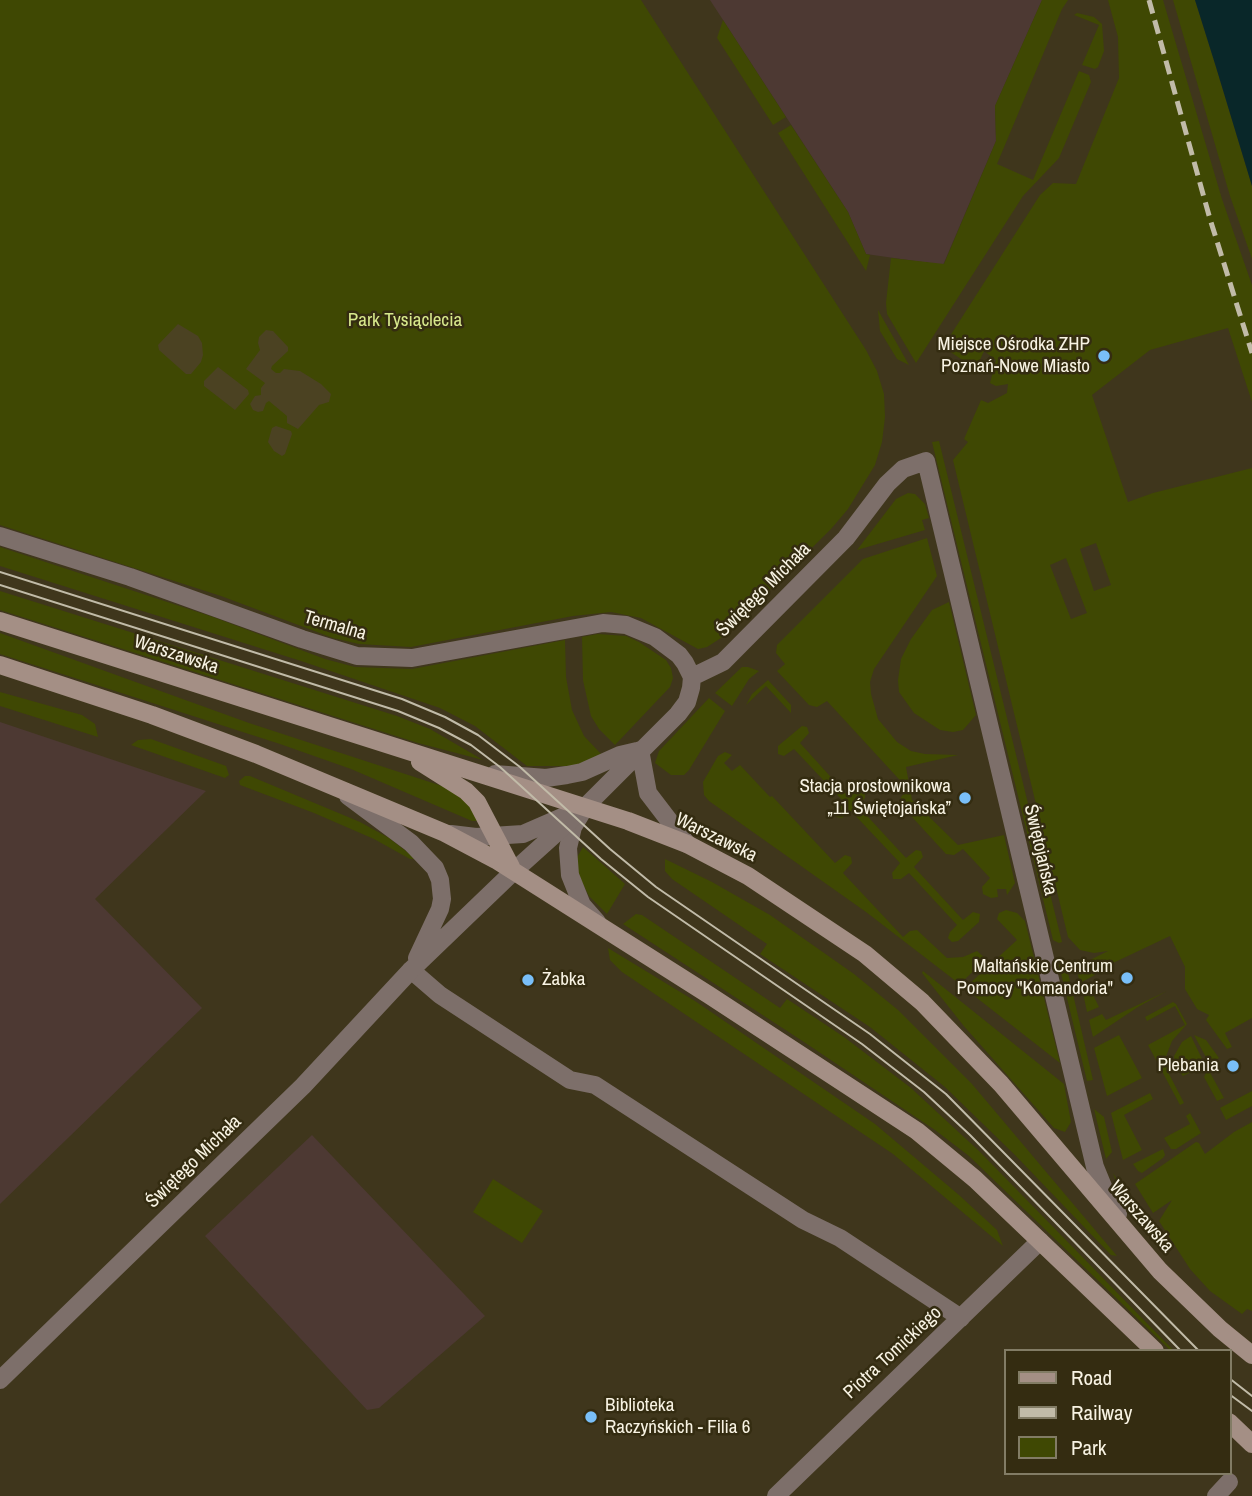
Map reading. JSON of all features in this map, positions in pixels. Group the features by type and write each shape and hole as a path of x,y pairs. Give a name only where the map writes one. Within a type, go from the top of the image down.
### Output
{"main road":[{"name":"Warszawska","path":"0,621 585,807 687,844 748,876 865,954 922,1002 1001,1084 1133,1241 1191,1302 1252,1355"},
{"path":"0,665 152,715 256,754 444,833 514,871 917,1131 962,1168 1153,1349"},
{"path":"386,744 466,791 477,802 514,871"},
{"path":"1231,1424 1252,1444"}],"street":[{"name":"Świętego Michała","path":"0,1380 303,1086 411,970 585,807 678,714 687,702 692,677 723,662 846,538 887,484 903,469 926,461"},
{"name":"Świętojańska","path":"926,461 1095,1167 1133,1241"},
{"name":"Termalna","path":"0,536 130,577 357,656 412,658 574,627 619,623 641,630 670,648 679,655 692,677"},
{"name":"Świętego Michała","path":"462,768 511,776 551,777 582,772 620,755 640,750"},
{"path":"640,750 648,793 687,844"},
{"name":"Świętego Michała","path":"340,789 411,843 435,868 440,880 440,909 411,970"},
{"path":"444,833 469,837 523,834 585,807"},
{"path":"585,807 573,827 569,867 582,905 602,927"},
{"path":"411,970 440,995 570,1080 595,1085 803,1220 840,1238 961,1318"},
{"name":"Piotra Tomickiego","path":"776,1496 1040,1241"},
{"path":"1216,1496 1229,1482"}],"shaded area":[{"path":"710,0 1042,0 995,106 996,141 943,265 866,254 848,212"},
{"path":"0,722 206,791 95,899 202,1008 0,1204"},
{"path":"312,1135 485,1316 379,1408 367,1410 205,1236"}],"green space":[{"name":"Park Tysiąclecia","path":"0,0 641,0 877,371 884,394 885,417 882,442 875,465 848,509 831,529 721,638 698,649 641,618 611,612 573,616 411,647 359,644 333,638 221,596 0,525"},
{"path":"1042,0 1068,0 997,164 1033,180 1079,71 1089,75 1091,82 1059,158 1023,196 916,363 887,314 891,258 944,264 996,141 995,106"},
{"path":"1108,0 1163,0 1222,199 1252,285 1252,402 1228,328 1150,350 1092,395 1128,502 1252,468 1252,1018 1225,1033 1232,1047 1227,1049 1206,1020 1209,1015 1197,1009 1185,989 1185,967 1170,936 1094,972 1095,975 1080,983 1076,967 1108,951 1094,953 1080,950 1068,937 953,460 968,442 964,439 981,400 988,403 1007,393 1008,384 996,386 990,383 996,360 984,351 979,362 973,367 943,347 1040,195 1053,183 1076,184 1119,78 1118,37","holes":["1096,543 1111,585 1094,591 1080,549","1066,558 1087,613 1071,619 1050,565"]},
{"path":"1173,0 1195,0 1216,67 1252,186 1252,259 1230,196"},
{"path":"1077,13 1094,17 1102,24 1104,51 1095,69 1082,65 1099,25 1074,15"},
{"path":"723,20 786,117 773,125 717,38"},
{"path":"791,125 848,212 866,254 870,255 866,271 778,133"},
{"path":"878,310 909,365 897,359 880,331"},
{"path":"939,441 1062,942 1059,943 1053,940 932,442"},
{"path":"908,493 915,494 925,504 929,518 922,520 925,530 857,550 896,499"},
{"path":"927,538 937,576 874,669 870,682 871,694 878,719 897,742 911,751 925,754 958,755 906,767 912,800 958,845 1004,835 1015,883 1007,895 1006,889 997,889 998,897 991,898 983,894 982,887 990,878 963,849 954,855 946,854 902,806 901,797 908,789 827,701 817,707 809,705 777,671 785,664 776,653 777,645 863,559"},
{"path":"0,547 355,667 412,669 565,640 566,677 572,710 584,736 602,755 578,766 527,766 475,726 440,708 0,566"},
{"path":"0,591 397,716 430,729 483,760 418,743 0,610"},
{"path":"949,602 976,715 963,730 953,732 940,730 914,713 899,692 898,680 901,659 911,639 932,610"},
{"path":"0,633 249,723 445,787 468,803 478,821 472,821 351,769 280,744 0,654"},
{"path":"598,634 626,636 639,642 666,660 673,678 670,687 615,745 599,729 591,716 583,680 582,637"},
{"path":"742,667 759,671 749,679 732,706 715,693"},
{"path":"768,680 791,705 791,713 766,686 746,705 752,694"},
{"path":"0,692 82,715 95,724 98,737 0,706"},
{"path":"709,698 725,711 689,770 684,775 671,775 655,763 659,751"},
{"path":"802,726 807,727 809,733 800,743 848,796 859,788 865,790 865,798 857,805 906,858 916,850 921,851 923,857 914,867 963,920 973,912 980,914 979,922 958,941 952,942 948,938 957,925 909,873 901,879 893,879 892,873 900,863 851,811 842,818 836,817 834,811 843,801 794,749 784,756 778,754 778,746"},
{"path":"151,739 226,766 229,775 225,778 131,745 138,740"},
{"path":"725,752 732,755 724,763 732,771 740,765 835,863 845,855 851,857 852,863 843,873 903,937 910,931 917,930 947,958 963,957 977,951 986,959 963,981 957,982 866,912 709,801 704,795 703,782 718,756"},
{"path":"245,776 360,822 389,838 416,859 410,859 374,839 314,813 240,785 239,781"},
{"path":"583,847 625,884 607,914 589,896 578,874 576,859"},
{"path":"665,859 770,915 854,974 898,1010 972,1084 1117,1256 1111,1255 945,1087 870,1027 760,954 767,944 672,879 665,871"},
{"path":"1006,910 1017,913 1025,921 1060,1063 968,991 968,985 1017,940 997,919 999,913"},
{"path":"636,914 642,915 780,1008 787,999 844,1037 911,1088 979,1151 1172,1349 1169,1349 969,1156 804,1042 623,924"},
{"path":"608,948 695,1001 875,1124 997,1230 1003,1246 893,1154 622,972 610,960"},
{"path":"1065,960 1093,1080 1087,1081 1059,965"},
{"path":"923,971 1064,1084 1071,1122 1065,1132 1054,1128 963,1025"},
{"path":"1088,985 1099,1007 1087,1012 1082,988"},
{"path":"1167,991 1093,1037 1089,1020 1102,1014 1106,1020"},
{"path":"1173,1002 1187,1024 1172,1041 1165,1059 1168,1072 1184,1103 1180,1105 1148,1045 1185,1025 1175,1006 1147,1021 1145,1017"},
{"path":"1119,1035 1142,1078 1107,1096 1094,1048"},
{"path":"1194,1035 1206,1040 1219,1058 1209,1063"},
{"path":"1191,1036 1205,1065 1183,1076 1175,1067 1174,1056 1182,1042"},
{"path":"1208,1069 1224,1098 1217,1101 1204,1077"},
{"path":"1252,1091 1252,1106 1226,1120 1220,1108"},
{"path":"1150,1093 1153,1099 1124,1115 1142,1150 1123,1160 1111,1113"},
{"path":"1094,1109 1104,1117 1112,1152 1106,1159"},
{"path":"1190,1113 1201,1133 1176,1149 1171,1149 1164,1138 1190,1124 1186,1116"},
{"path":"1252,1122 1252,1311 1247,1309 1242,1314 1210,1291 1190,1269 1159,1221 1172,1200 1153,1213 1135,1184 1196,1142 1205,1154"},
{"path":"1163,1149 1163,1158 1142,1173 1133,1164"},
{"path":"1113,1173 1138,1213 1134,1218 1121,1196"},
{"path":"493,1179 543,1211 522,1243 473,1212"}],"sand":[{"path":"178,324 198,336 202,343 201,362 191,374 186,374 159,350 158,345"},
{"path":"266,330 273,331 288,347 288,351 271,369 276,373 284,369 300,371 331,394 329,402 319,405 298,429 287,423 287,416 269,401 263,411 258,412 253,410 250,404 255,396 261,395 261,388 265,383 246,369 260,350 259,337"},
{"path":"218,367 248,390 249,394 235,410 204,386 204,381"},
{"path":"276,426 291,431 292,434 282,456 274,451 268,442 272,428"}],"water":[{"path":"1195,0 1252,0 1252,186 1216,67"}],"tram line":[{"path":"0,572 402,699 445,717 478,735 520,767 656,887 870,1034 946,1094 1197,1349"},
{"path":"0,585 398,711 471,745 500,767 601,859 648,897 862,1044 924,1092 970,1135 1179,1349"},
{"path":"1231,1380 1252,1396"},
{"path":"1231,1395 1252,1411"}],"railway":[{"path":"1149,0 1210,219 1252,353"}],"place":[{"name":"Miejsce Ośrodka ZHP Poznań-Nowe Miasto","path":"1104,356"},
{"name":"Stacja prostownikowa „11 Świętojańska”","path":"965,798"},
{"name":"Maltańskie Centrum Pomocy \"Komandoria\"","path":"1127,978"},
{"name":"Żabka","path":"528,980"},
{"name":"Plebania","path":"1233,1066"},
{"name":"Biblioteka Raczyńskich - Filia 6","path":"591,1417"}]}
